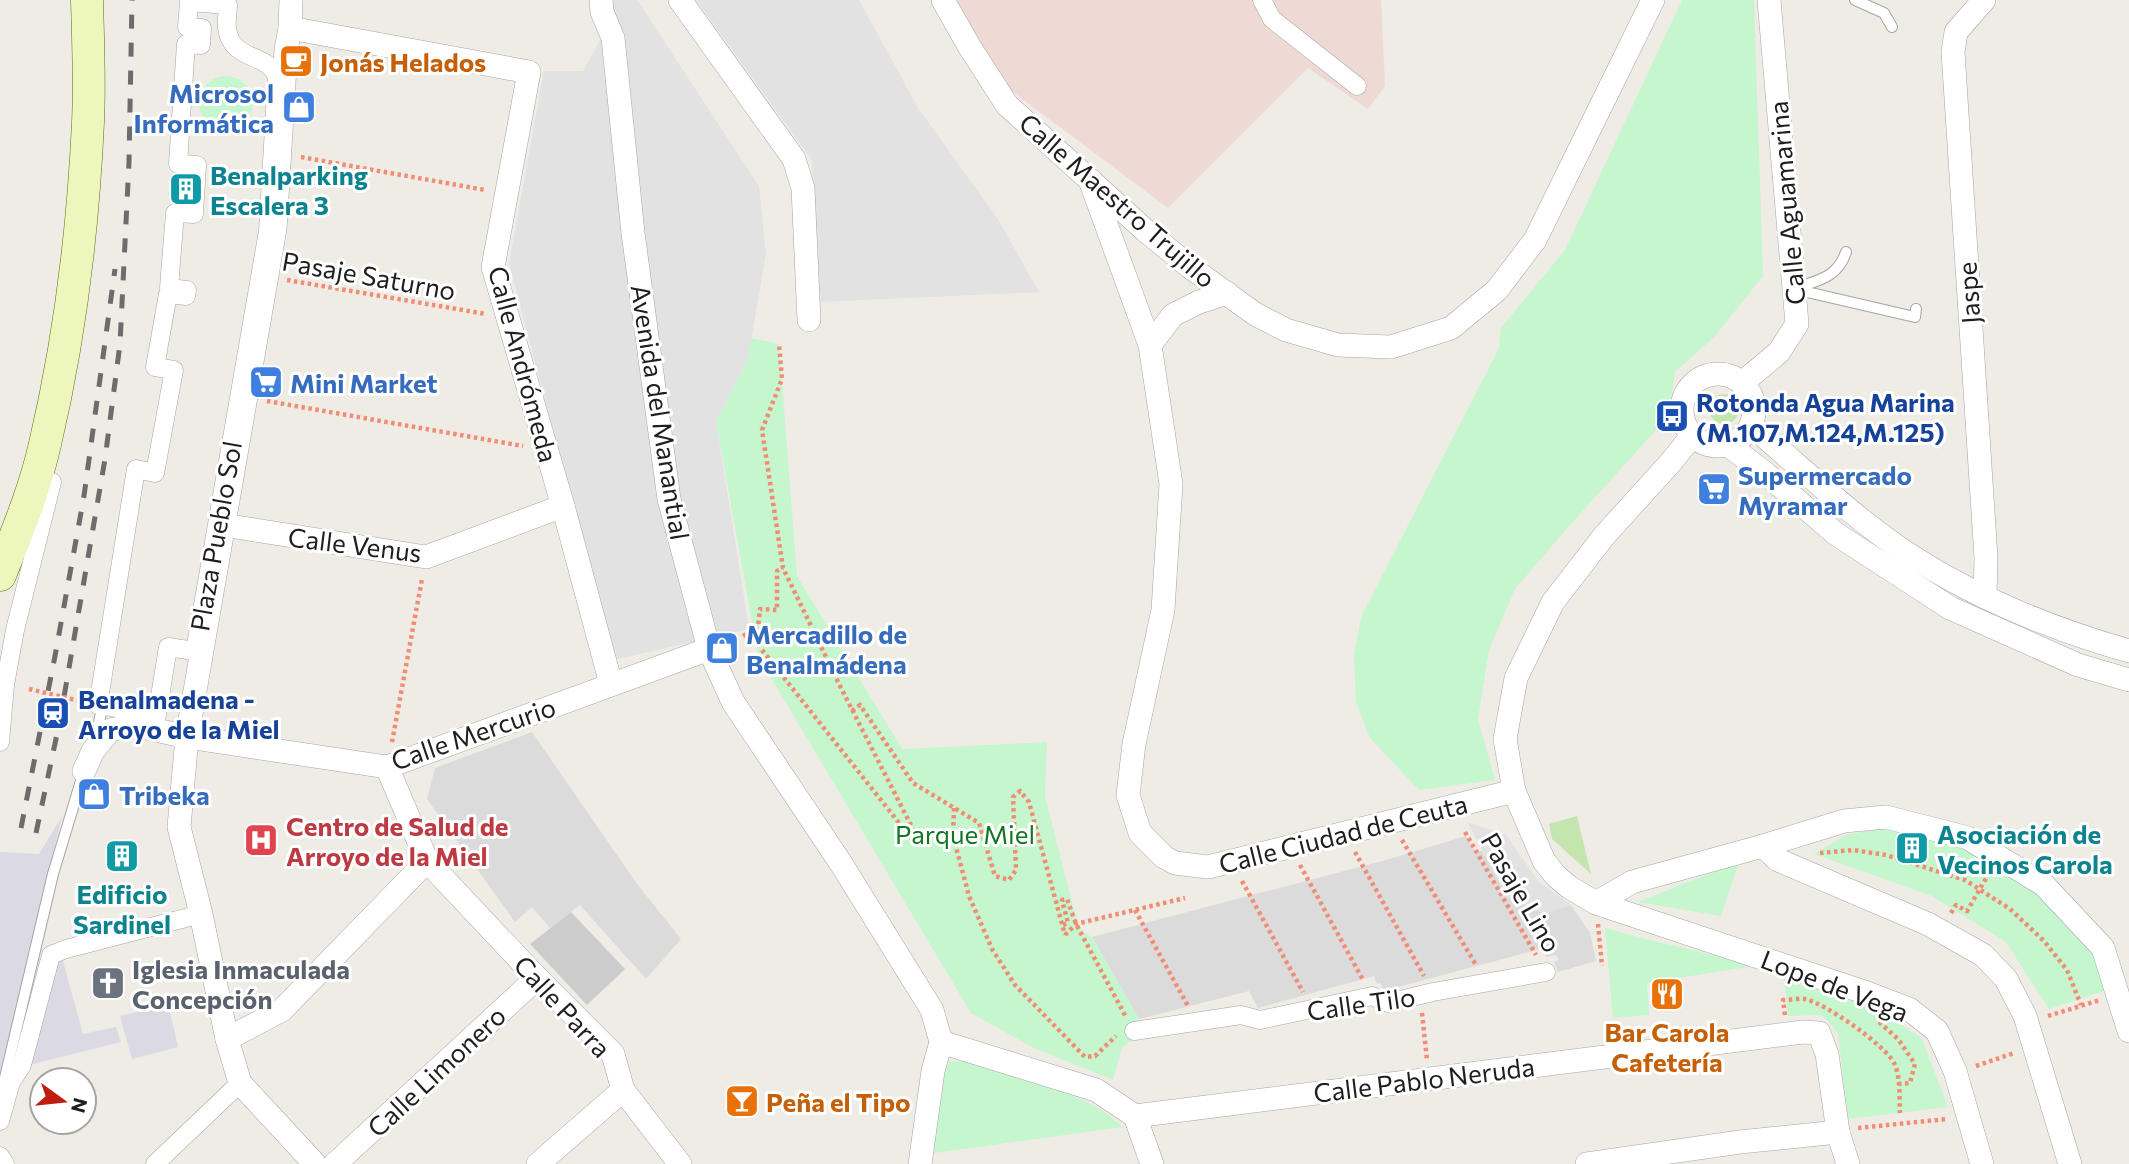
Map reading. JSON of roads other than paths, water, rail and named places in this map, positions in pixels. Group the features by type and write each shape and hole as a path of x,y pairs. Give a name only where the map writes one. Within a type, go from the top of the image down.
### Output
{"main road":[{"path":"0,575 45,446 75,281 88,120 87,0"}],"street":[{"path":"291,0 275,229 187,737 179,827 201,914 227,1039 240,1083 315,1164"},
{"path":"680,0 794,159 803,188 809,320"},
{"name":"Calle Maestro Trujillo","path":"943,0 1007,104 1172,253 1255,314 1286,330 1338,345 1391,347 1451,328 1497,290 1535,240 1653,0"},
{"path":"1262,0 1272,19 1357,86"},
{"name":"Calle Aguamarina","path":"1742,383 1779,352 1797,324 1769,0"},
{"name":"Jaspe","path":"1984,0 1956,32 1953,51 1986,558 1985,597"},
{"name":"Plaza Pueblo Sol","path":"189,2 228,5 226,29 233,44 247,56 267,62 277,77 268,231 195,651 168,647 157,715 98,705 136,469 155,473 174,370 155,367 168,294 186,296 187,290 169,288 175,214 194,215 197,164 178,164 186,44 201,45 202,28 187,27 189,2"},
{"name":"Avenida del Manantial","path":"597,4 613,38 633,233 669,499 709,649 733,702 842,865 932,1010 942,1042"},
{"name":"Calle Andrómeda","path":"290,28 529,72 493,267 563,506 611,684"},
{"name":"Calle Ciudad de Ceuta","path":"1090,180 1150,345 1171,484 1163,610 1134,744 1128,795 1140,833 1164,857 1175,863 1208,867 1514,791"},
{"path":"1150,345 1173,315 1227,293"},
{"path":"1717,374 1731,376 1742,383 1751,395 1754,407 1752,426 1728,445 1703,443 1692,436 1685,425 1682,413 1685,396 1692,385 1705,377 1717,374"},
{"path":"1752,426 1827,492 1905,551 1985,597 2079,637 2129,651"},
{"path":"1692,436 1604,536 1553,602 1516,678 1505,739 1514,791 1544,861 1569,887 1596,902 1632,882 1844,821 1886,817 1968,838 2044,885 2103,948 2129,1031"},
{"path":"1728,445 1836,534 1950,608 2078,665 2129,680"},
{"path":"0,742 5,685 15,630 52,482"},
{"name":"Calle Venus","path":"223,525 426,557 563,506"},
{"name":"Calle Mercurio","path":"88,761 110,730 134,725 187,737 387,767 709,649"},
{"path":"227,1039 282,1010 427,862 387,767"},
{"path":"1763,846 1777,860 1928,924 1983,955 2006,979 2025,1016 2070,1164"},
{"name":"Calle Parra","path":"427,862 613,1054 623,1090 680,1164"},
{"name":"Lope de Vega","path":"1596,902 1784,964 1909,1009 1937,1031 1955,1071 1982,1164"},
{"path":"0,1121 11,1082 22,1065 51,955 201,914"},
{"name":"Calle Tilo","path":"1134,1031 1241,1015 1260,1020 1372,996 1388,1003 1546,972"},
{"name":"Calle Limonero","path":"335,1164 537,978"},
{"name":"Calle Pablo Neruda","path":"1135,1116 1803,1032 1819,1033 1827,1054 1844,1130"},
{"path":"920,1164 933,1072 942,1042 1096,1090 1135,1116 1152,1164"},
{"path":"155,1164 240,1083"},
{"path":"538,1164 623,1090"},
{"path":"1587,1164 1744,1153 1844,1130 1848,1164"},
{"path":"0,1157 5,1164"}],"lane":[{"path":"1855,0 1884,13 1892,27"},
{"path":"1794,289 1833,274 1842,265 1846,253"},
{"path":"1794,289 1915,317 1916,309"},
{"path":"0,1099 53,874 88,761 117,632"}],"railway":[{"path":"36,833 60,720 105,459 120,344 129,162 132,0"},
{"path":"21,828 84,496 115,269"}],"place":[{"name":"Jonás Helados","path":"296,61"},
{"name":"Microsol Informática","path":"299,107"},
{"name":"Benalparking Escalera 3","path":"186,189"},
{"name":"Mini Market","path":"266,382"},
{"name":"Rotonda Agua Marina (M.107,M.124,M.125)","path":"1672,416"},
{"name":"Supermercado Myramar","path":"1714,489"},
{"name":"Mercadillo de Benalmádena","path":"722,648"},
{"name":"Benalmadena - Arroyo de la Miel","path":"53,713"},
{"name":"Tribeka","path":"94,794"},
{"name":"Centro de Salud de Arroyo de la Miel","path":"261,840"},
{"name":"Asociación de Vecinos Carola","path":"1912,848"},
{"name":"Edificio Sardinel","path":"122,856"},
{"name":"Iglesia Inmaculada Concepción","path":"108,983"},
{"name":"Bar Carola Cafetería","path":"1667,994"},
{"name":"Peña el Tipo","path":"742,1101"}],"park label":[{"name":"Parque Miel","path":"965,833"}]}
